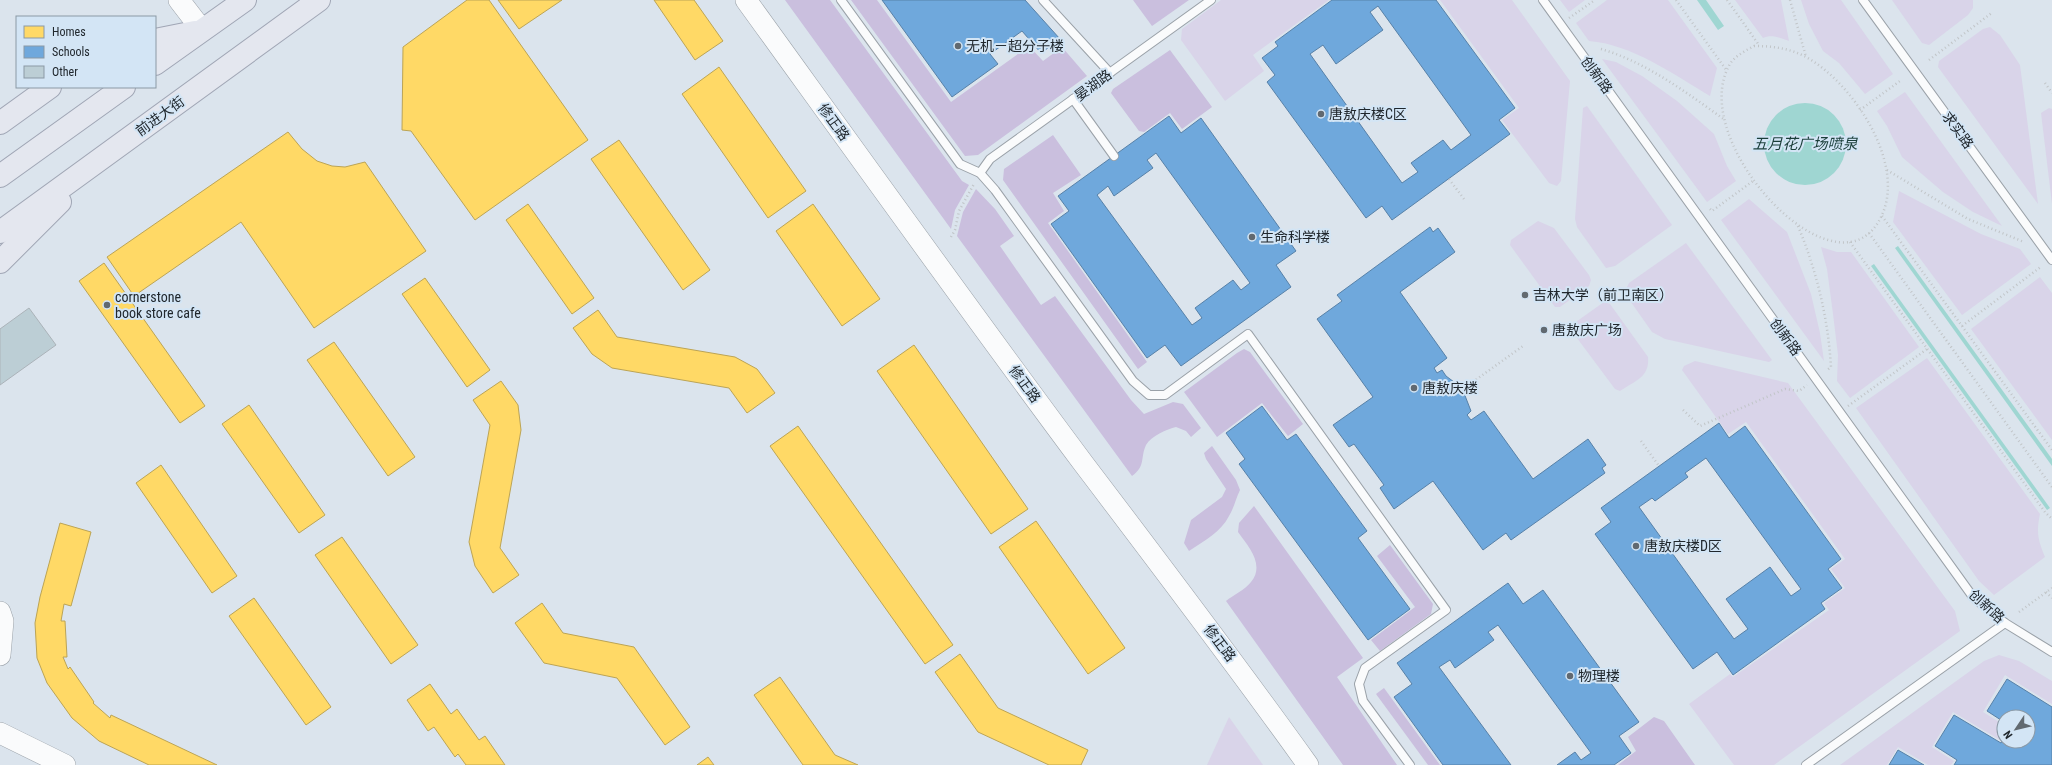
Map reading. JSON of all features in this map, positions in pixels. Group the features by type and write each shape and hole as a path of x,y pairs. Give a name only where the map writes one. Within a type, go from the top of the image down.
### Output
{"main road":[{"path":"156,63 245,0"},
{"name":"前进大街","path":"0,232 319,0"},
{"path":"156,40 202,30"},
{"path":"0,123 49,88"},
{"path":"0,176 123,88"},
{"path":"0,262 105,156"}],"street":[{"path":"179,0 202,30"},
{"name":"修正路","path":"746,0 1083,462 1237,666 1308,765"},
{"path":"0,612 3,621 0,655"},
{"path":"0,733 66,765"}],"lane":[{"path":"841,0 960,164 980,173 995,190 1133,381 1149,395 1165,395 1248,334 1446,610 1365,668 1359,684 1363,701 1410,765"},
{"path":"1043,0 1110,73"},
{"name":"晏湖路","path":"980,173 990,159 1211,0"},
{"name":"创新路","path":"1543,0 1973,597 2005,623 2052,652"},
{"name":"求实路","path":"1863,0 2052,259"},
{"path":"1073,99 1114,156"},
{"path":"1806,765 2005,623"}],"path":[{"path":"1561,24 1595,0"},
{"path":"1676,0 1728,71"},
{"path":"1727,0 1760,46"},
{"path":"1790,0 1806,58"},
{"path":"1929,60 1993,12"},
{"path":"1754,46 1787,49 1806,58 1826,71 1845,89 1873,131 1887,170 1888,190 1882,216 1869,233 1857,240 1830,241 1798,226 1780,211 1753,181 1734,148 1725,120 1722,83 1728,71 1730,64 1740,54 1754,46"},
{"path":"1601,50 1614,53 1641,66 1725,120"},
{"path":"1860,110 1900,81"},
{"path":"2045,83 2052,93"},
{"path":"1887,170 1968,218 2023,242 2040,243"},
{"path":"951,238 955,230 959,211 980,173"},
{"path":"1449,178 1464,199"},
{"path":"1708,206 1712,211 1753,181"},
{"path":"1882,216 2052,450"},
{"path":"1798,226 1809,252 1819,287 1830,343 1831,368"},
{"path":"1869,233 2052,487"},
{"path":"1850,241 2045,512 2052,519"},
{"path":"1962,326 2052,259"},
{"path":"1463,389 1523,346"},
{"path":"1840,412 1927,349"},
{"path":"1683,410 1700,426 1785,389 1799,391"},
{"path":"1641,441 1659,466"},
{"path":"2019,612 2052,588"},
{"path":"2046,592 2052,598"}],"shaded area":[{"path":"785,0 830,0 962,181 969,185 955,210 951,229"},
{"path":"851,0 877,0 951,102 1029,46 1043,61 1062,47 1087,76 978,155 965,156"},
{"path":"1133,0 1189,0 1152,26"},
{"path":"1221,0 1329,0 1253,55 1264,71 1225,101 1181,40 1182,29"},
{"path":"1440,0 1512,0 1570,81 1561,181 1557,186 1549,183 1502,120 1519,108"},
{"path":"1560,0 1585,0 1569,12"},
{"path":"1607,0 1668,0 1717,68 1710,96 1637,54 1605,43 1589,41 1576,23"},
{"path":"1735,0 1781,0 1789,41 1773,36 1763,38"},
{"path":"1801,0 1841,0 1893,74 1865,94 1839,63 1823,51 1809,24"},
{"path":"1892,0 1973,0 1973,8 1968,15 1929,45 1922,43"},
{"path":"1990,27 2000,35 2020,65 2038,204 1938,67 1939,61 1983,29"},
{"path":"1170,50 1212,107 1182,129 1170,113 1144,132 1139,131 1111,93 1113,89"},
{"path":"1602,59 1616,62 1642,76 1677,101 1714,134 1727,166 1736,181 1707,202"},
{"path":"1905,92 2002,226 1973,212 1943,192 1902,157 1887,126 1877,111"},
{"path":"1587,106 1672,225 1615,266 1606,268 1577,227 1575,219 1583,108"},
{"path":"2049,108 2052,109 2052,204 2041,113"},
{"path":"1053,135 1081,175 1053,193 1064,211 1048,223 1147,362 1138,369 1003,180 1004,169"},
{"path":"976,189 995,209 1014,236 1000,246 1041,305 1055,296 1131,400 1144,414 1173,402 1183,404 1201,428 1191,437 1186,431 1176,427 1155,436 1146,445 1141,465 1132,476 957,236 963,212"},
{"path":"1899,191 1981,234 2020,249 2031,264 1962,315 1893,222"},
{"path":"1749,199 1787,232 1811,294 1820,333 1824,361 1721,220"},
{"path":"1538,221 1554,228 1589,275 1591,280 1589,286 1560,307 1555,307 1510,245 1511,240"},
{"path":"1686,243 1772,360 1769,362 1665,339 1652,332 1626,295 1626,289 1629,283"},
{"path":"1821,247 1837,252 1851,252 1919,347 1850,398 1837,381 1838,355 1827,269"},
{"path":"2040,277 2052,293 2052,440 1971,329"},
{"path":"1604,302 1610,304 1648,357 1647,369 1644,374 1620,391 1615,389 1571,330 1573,324"},
{"path":"1244,349 1250,352 1303,424 1288,436 1262,403 1217,437 1184,392"},
{"path":"1927,358 2040,514 2038,536 2045,557 1994,595 1979,581 1856,408"},
{"path":"1695,361 1788,383 1955,611 1960,631 1774,765 1734,765 1689,704 1730,674 1733,677 1829,610 1824,603 1845,588 1831,569 1845,559 1746,422 1728,434 1682,370 1684,366"},
{"path":"1212,446 1236,480 1240,490 1226,522 1212,536 1189,551 1184,543 1191,520 1222,497 1226,489 1206,459 1204,453"},
{"path":"1254,506 1363,658 1337,677 1397,765 1343,765 1226,601 1246,588 1255,576 1256,563 1254,556 1238,532 1239,523"},
{"path":"1390,545 1433,604 1431,614 1380,651 1371,640 1415,607 1377,556"},
{"path":"1999,655 2019,661 2052,681 2052,704 2005,675 1983,712 1996,720 1996,738 1953,712 1932,747 1954,761 1951,765 1928,765 1898,747 1887,765 1840,765 1984,661"},
{"path":"1384,688 1440,765 1428,765 1376,694"},
{"path":"1229,717 1263,765 1207,765"},
{"path":"1654,717 1664,721 1695,765 1618,765 1636,751 1628,737"}],"water":[{"path":"1697,0 1706,0 1724,26 1718,30"},
{"name":"五月花广场喷泉","path":"1805,103 1821,106 1834,115 1843,128 1846,144 1843,160 1834,173 1821,182 1805,185 1789,182 1776,173 1767,160 1764,144 1767,128 1776,115 1789,106"},
{"path":"1898,246 2052,459 2052,466 1895,248"},
{"path":"1874,264 2050,508 2047,510 1871,266"}],"building: Homes":[{"path":"467,0 489,0 588,140 475,220 411,131 402,130 403,47"},
{"path":"498,0 562,0 519,29"},
{"path":"654,0 694,0 723,41 695,60"},
{"path":"719,67 806,191 768,218 682,94"},
{"path":"288,132 302,149 317,161 332,166 345,167 365,162 426,251 314,328 241,222 134,296 107,257"},
{"path":"619,140 710,270 683,290 591,159"},
{"path":"528,204 594,298 572,314 506,220"},
{"path":"813,204 880,299 842,326 776,231"},
{"path":"104,263 205,406 180,423 79,281"},
{"path":"425,278 490,370 467,387 402,294"},
{"path":"598,310 617,337 735,357 757,369 775,393 747,413 729,388 612,368 592,354 573,328"},
{"path":"334,342 415,457 388,476 307,360"},
{"path":"914,345 1028,509 991,534 877,371"},
{"path":"501,381 518,405 521,430 500,548 519,575 493,593 475,566 469,542 490,425 473,400"},
{"path":"249,405 325,515 299,533 222,424"},
{"path":"798,426 953,645 925,664 770,446"},
{"path":"161,465 237,576 212,593 136,483"},
{"path":"1036,521 1125,648 1088,674 999,547"},
{"path":"60,523 91,532 71,606 64,604 61,621 65,621 67,657 63,657 68,669 70,667 94,702 93,703 110,718 111,715 217,765 149,765 99,741 72,718 47,683 37,658 35,623 40,597"},
{"path":"342,537 418,645 391,664 315,555"},
{"path":"254,598 331,707 306,725 229,616"},
{"path":"542,603 563,633 634,647 690,727 665,745 617,678 544,663 515,623"},
{"path":"960,654 998,708 1088,750 1081,765 1049,765 978,732 935,672"},
{"path":"780,677 835,755 858,765 803,765 754,695"},
{"path":"430,684 451,714 457,709 479,740 485,736 505,765 466,765 458,754 455,757 434,727 428,731 407,700"},
{"path":"708,757 714,765 697,765"}],"building: Schools":[{"name":"无机－超分子楼","path":"882,0 1025,0 1060,39 1041,53 1022,31 990,54 998,64 952,97"},
{"name":"唐敖庆楼C区","path":"1332,0 1436,0 1515,108 1499,120 1510,134 1392,220 1382,206 1366,218 1267,82 1275,75 1262,58 1278,46 1275,42","holes":["1378,6 1471,135 1451,150 1443,140 1411,163 1418,172 1402,183 1310,54 1323,45 1336,64 1383,30 1370,12"]},
{"name":"生命科学楼","path":"1169,116 1181,133 1201,118 1296,251 1276,265 1291,287 1181,366 1165,345 1147,358 1051,224 1069,211 1058,196","holes":["1156,153 1250,283 1241,290 1233,280 1195,308 1202,318 1192,325 1097,195 1108,186 1114,196 1153,168 1147,160"]},
{"name":"唐敖庆楼","path":"1430,227 1433,232 1438,228 1455,252 1400,292 1447,358 1434,368 1437,373 1442,370 1446,376 1462,388 1471,411 1467,415 1471,420 1484,411 1533,479 1588,439 1606,465 1602,468 1605,473 1511,540 1506,533 1483,550 1433,481 1394,509 1380,488 1384,485 1354,444 1349,447 1333,425 1373,397 1317,319 1342,301 1337,295"},
{"path":"1262,406 1287,440 1296,434 1367,531 1358,538 1410,609 1368,640 1239,464 1245,459 1226,433"},
{"name":"唐敖庆楼D区","path":"1719,423 1729,438 1745,426 1841,559 1828,569 1842,588 1821,603 1825,609 1733,675 1717,652 1693,669 1595,534 1611,522 1601,508","holes":["1706,458 1801,589 1791,596 1770,567 1726,599 1748,629 1734,639 1639,507 1652,498 1655,501 1688,477 1685,473"]},
{"name":"物理楼","path":"1508,583 1523,604 1543,590 1639,722 1619,736 1631,753 1614,765 1557,765 1575,752 1581,760 1591,753 1498,625 1488,632 1494,640 1455,668 1450,660 1439,667 1511,765 1443,765 1394,697 1412,684 1397,663"},
{"path":"2007,679 2052,707 2052,765 1954,765 1957,760 1935,746 1954,715 1996,740 1996,749 2036,749 2036,709 1996,709 1996,717 1987,711"},
{"path":"1898,750 1924,765 1889,765"}],"building: Other":[{"path":"29,308 56,345 0,385 0,329"}],"place":[{"name":"无机－超分子楼","path":"958,46"},
{"name":"唐敖庆楼C区","path":"1321,114"},
{"name":"生命科学楼","path":"1252,237"},
{"name":"吉林大学（前卫南区）","path":"1525,295"},
{"name":"cornerstone book store cafe","path":"107,305"},
{"name":"唐敖庆广场","path":"1544,330"},
{"name":"唐敖庆楼","path":"1414,388"},
{"name":"唐敖庆楼D区","path":"1636,546"},
{"name":"物理楼","path":"1570,676"}]}
